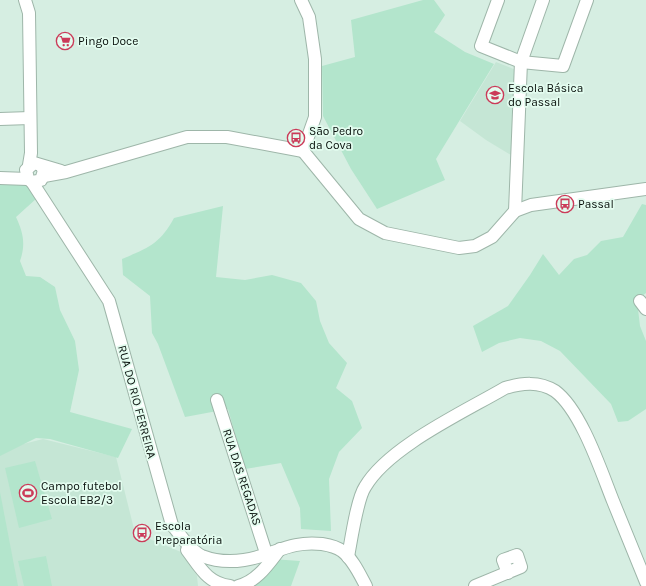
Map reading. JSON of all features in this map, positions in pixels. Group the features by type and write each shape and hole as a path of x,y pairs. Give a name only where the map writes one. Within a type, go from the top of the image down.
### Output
{"street":[{"path":"0,119 30,118 29,13 25,0"},
{"path":"301,0 309,17 315,59 315,117 303,151"},
{"path":"498,0 481,46 521,62 563,66 587,0"},
{"path":"516,211 521,62 543,0"},
{"name":"RUA DO RIO FERREIRA","path":"30,118 31,153 35,173 49,207 109,301 172,525 188,545 202,556 226,561 246,560 280,549 310,543 321,544 342,550 366,586"},
{"path":"4,178 35,173 66,172 187,137 227,137 303,151 359,219 385,233 459,248 475,246 492,237 516,211 531,205 646,189"},
{"path":"631,191 646,199"},
{"path":"348,557 364,488 378,468 407,445 505,388 522,383 539,384 554,391 565,400 576,417 599,463 646,582"},
{"name":"RUA DAS REGADAS","path":"217,400 266,553"},
{"path":"172,525 180,542 208,578 220,585 230,586"},
{"path":"242,585 260,573 280,549"},
{"path":"242,585 254,572 253,567 246,560"},
{"path":"476,586 508,573"}],"shaded area":[{"path":"423,0 434,0 445,15 434,32 465,52 494,64 436,159 445,180 377,209 351,169 323,116 322,66 355,57 351,20"},
{"name":"Escola Básica do Passal","path":"496,62 516,70 511,155 486,140 460,121"},
{"path":"23,182 29,186 37,198 16,217 23,238 23,249 20,261 26,276 40,277 55,287 60,310 75,341 79,370 70,412 132,429 118,458 50,439 36,438 0,456 0,183"},
{"path":"642,204 646,205 646,293 642,296 638,309 640,326 646,341 646,409 628,421 618,422 611,404 560,351 541,341 520,338 499,343 482,352 473,326 508,306 543,254 559,275 574,259 587,255 601,241 623,237"},
{"path":"223,206 216,277 245,280 272,275 301,283 316,301 320,321 329,343 347,363 336,388 352,401 362,428 339,452 329,479 331,531 301,529 300,508 281,463 245,469 228,409 185,417 158,344 152,333 150,296 123,275 122,259 139,252 152,244 164,234 174,218"},
{"path":"43,439 116,457 135,533 181,552 197,576 198,586 11,586 0,544 0,450"},
{"name":"Campo futebol Escola EB2/3","path":"35,461 52,519 19,528 5,468"},
{"path":"0,492 18,586 0,586"},
{"path":"46,556 52,586 24,586 18,561"},
{"path":"272,559 300,561 291,586 247,586"}],"place":[{"name":"Pingo Doce","path":"65,41"},
{"name":"Escola Básica do Passal","path":"495,95"},
{"name":"São Pedro da Cova","path":"296,138"},
{"name":"Passal","path":"565,204"},
{"name":"Campo futebol Escola EB2/3","path":"28,493"},
{"name":"Escola Preparatória","path":"142,533"}]}
